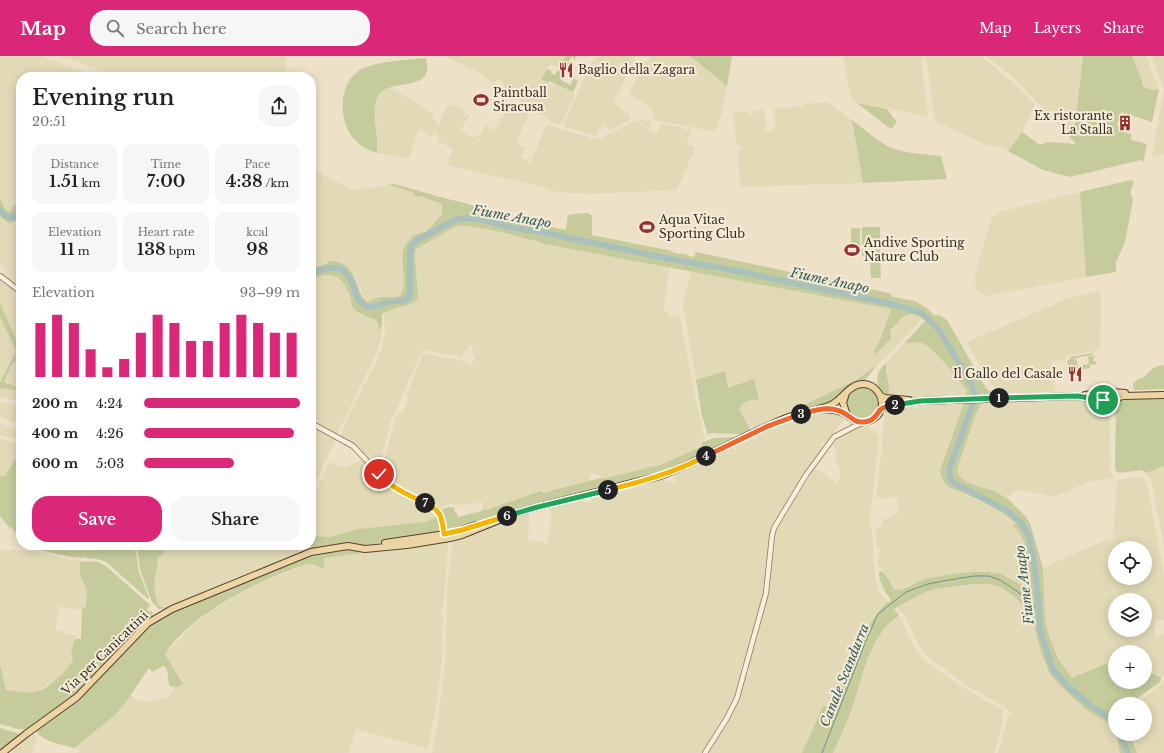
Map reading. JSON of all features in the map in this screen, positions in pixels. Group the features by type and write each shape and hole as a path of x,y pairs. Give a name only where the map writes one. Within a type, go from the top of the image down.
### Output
{"main road":[{"path":"863,384 874,387 881,396 882,400 881,409 874,419 862,422 856,421 836,410 820,409 838,400 857,385 863,384"},
{"path":"881,409 892,405 920,401 1077,396 1092,394 1105,388 1110,391 1124,393 1164,393"},
{"path":"1101,390 1099,396 1106,400"},
{"path":"1106,400 1111,396 1110,391"},
{"path":"847,392 843,403 849,416"},
{"path":"1077,396 1106,400 1123,396 1164,393"},
{"path":"881,396 885,398 920,401"},
{"name":"Via per Canicattini","path":"358,547 444,531 462,530 534,508 660,476 696,461 768,426 793,416 820,409"},
{"name":"Via per Canicattini","path":"3,753 10,746 77,697 148,623 179,606 311,552 348,546 364,549 407,545 450,538 462,535 514,514"}],"street":[{"path":"0,276 16,288"},
{"path":"847,430 849,427 849,416"},
{"path":"705,753 728,718 737,698 766,593 774,528 806,475 834,437 862,422"},
{"path":"316,426 353,446 389,484 431,506 437,511 442,518 444,531 450,538"},
{"path":"407,545 440,538 444,531"}],"shaded area":[{"path":"0,56 40,56 82,72 16,72 16,206 10,212 5,210 3,202 0,199"},
{"path":"62,56 287,56 284,72 104,72"},
{"path":"445,56 566,56 559,67 549,65 541,79 554,87 556,84 575,94 562,123 559,125 545,118 544,115 542,116 500,89 501,87 503,88 505,86 502,84 503,82 497,79 494,84 478,72"},
{"path":"598,56 636,56 614,103 630,115 629,117 631,119 611,130 604,125 601,130 598,130 596,136 565,127 564,125 591,63"},
{"path":"651,56 690,56 727,86 722,113 716,129 711,131 655,120 651,107 629,94 643,62 648,62"},
{"path":"843,56 921,56 928,117 857,103 851,98"},
{"path":"926,56 981,56 1011,81 1035,104 1024,128 1008,151 997,146 987,145 935,121"},
{"path":"986,56 1083,56 1074,132 1069,136 1013,77"},
{"path":"1132,56 1146,56 1159,89 1149,89 1141,84 1142,81"},
{"path":"1151,56 1164,56 1164,90"},
{"path":"390,87 434,114 432,119 438,123 432,137 419,129 409,159 377,153 378,142 375,103 381,92"},
{"path":"1164,90 1164,154 1152,157 1158,123 1161,123 1160,120 1158,120"},
{"path":"513,101 529,113 516,143 526,148 521,157 528,160 530,163 547,124 589,137 589,139 592,140 593,138 600,139 635,121 643,120 652,122 648,130 656,134 661,124 684,128 686,131 688,129 692,130 686,144 695,148 677,190 588,194 559,192 446,165 453,149 438,141 438,136 435,133 447,106 453,105 464,111 465,113 463,116 466,117 467,114 469,115 461,130 470,136 475,137 480,135 485,125 495,130"},
{"path":"827,102 852,120 863,183 741,187 737,155 738,151 741,150 741,147 737,145 733,115 735,112 748,111 748,114 754,114 754,110 764,110 766,131 771,132 775,129 774,109"},
{"path":"316,171 352,190 390,185 414,193 417,197 423,197 442,204 442,214 426,232 417,233 401,261 403,267 404,285 401,295 396,297 379,297 369,302 365,299 354,275 348,267 329,261 326,264 316,267"},
{"path":"1080,192 1086,277 987,296 976,289 975,274 992,217 1003,211"},
{"path":"0,216 5,222 14,222 16,220 16,283 13,283 2,275 6,269 0,264"},
{"path":"462,225 487,228 525,239 533,239 544,244 670,267 663,311 668,311 668,315 680,317 694,391 705,438 701,439 702,445 660,465 602,479 600,475 589,474 590,481 561,487 543,493 539,491 486,510 483,509 483,502 465,505 448,504 439,508 392,484 381,473 395,419 399,412 403,413 408,400 406,396 423,353 462,361 472,365 475,356 472,355 473,346 468,345 467,351 464,351 462,357 422,350 396,411 391,419 382,458 363,454 353,443 340,436 380,354 385,332 384,314 392,309 406,306 418,293 415,255 416,249 457,226"},
{"path":"690,271 891,309 880,340 874,351 874,355 891,339 890,331 904,315 911,313 916,314 922,319 866,375 768,422 754,428 751,426 750,429 739,409 743,403 755,399 728,388 725,372 696,380 683,307"},
{"path":"327,274 334,275 343,282 351,298 353,308 356,311 375,319 379,330 382,326 381,339 377,352 337,434 318,423 319,421 317,419 316,420 316,277"},
{"path":"0,278 16,290 16,339 0,303"},
{"path":"1100,291 1100,350 1066,356 1066,360 1051,362 1056,392 1007,394 1001,392 990,383 967,342 1069,298"},
{"path":"0,317 16,351 0,383"},
{"path":"918,342 925,344 936,354 967,390 966,396 916,398 888,396 889,385 886,373 886,363 904,344"},
{"path":"16,361 16,387 4,382 12,364"},
{"path":"0,388 16,390 16,401 0,396"},
{"path":"1079,400 1096,402 1102,405 1109,412 1110,441 1108,444 1110,445 1111,473 1113,478 1088,482 1055,497 1022,490 1014,492 1007,498 994,491 968,483 960,477 957,472 958,466 976,414 981,404"},
{"path":"0,402 16,406 16,423 0,416"},
{"path":"964,403 940,470 950,488 994,507 1008,515 1018,524 1013,525 1018,530 1025,544 1027,585 1023,586 1006,576 981,571 934,577 899,591 894,590 888,578 877,564 880,548 877,548 875,529 881,526 883,519 891,518 899,512 896,496 886,499 876,497 885,410 892,407 914,405 917,409 920,405"},
{"path":"829,411 841,414 845,418 826,444 822,442 821,444 823,449 775,522 764,593 744,666 741,666 732,705 702,753 432,753 437,729 445,661 447,591 452,546 455,541 529,514 528,540 543,542 543,544 548,545 551,516 549,508 584,499 585,503 592,501 592,497 598,497 663,480 672,483 675,482 675,475 751,439 757,439 757,436 798,419"},
{"path":"0,423 16,431 16,439 0,435"},
{"path":"866,426 875,431 879,437 870,517 876,582 878,590 887,602 874,615 855,647 832,707 823,706 802,753 707,753 734,711 746,674 750,676 751,674 748,668 768,594 776,531 815,468 838,484 840,470 836,460 836,452 833,442 836,438 846,433"},
{"path":"316,428 333,437 335,440 316,483"},
{"path":"0,439 16,443 16,458 5,476 0,476"},
{"path":"363,460 388,485 429,507 439,516 425,522 358,529 330,537 316,536 316,493 329,462 343,468"},
{"path":"1164,466 1164,547 1151,480 1146,473"},
{"path":"1136,476 1143,478 1147,483 1164,575 1164,620 1154,621 1155,637 1164,634 1164,677 1152,673 1152,645 1108,645 1108,663 1072,679 1058,659 1047,630 1045,619 1043,568 1103,541 1113,539 1117,481"},
{"path":"447,542 443,611 440,614 443,616 442,662 436,708 428,749 356,729 349,753 77,753 80,750 74,748 114,716 130,695 144,702 157,700 167,697 173,692 173,688 180,687 183,684 165,654 191,627 207,614 238,594 276,576 308,564 325,565 325,558 375,551 410,549"},
{"path":"0,550 15,550 17,552 34,551 80,561 80,571 87,590 86,607 79,610 60,606 55,630 60,630 68,635 76,636 72,651 73,661 68,668 52,683 49,685 47,684 39,691 33,693 22,693 6,690 0,665"},
{"path":"161,550 310,550 302,553 301,551 296,553 297,556 168,608 159,606 154,593 158,558 164,554"},
{"path":"971,584 988,584 998,586 1014,596 1024,607 1033,622 1046,667 1058,684 1073,698 1089,712 1107,722 1108,741 1117,741 1120,753 998,753 1008,714 1012,714 1004,706 969,687 929,658 919,646 905,616 897,608 923,593 936,589"},
{"path":"899,615 913,645 928,663 962,687 1003,710 1003,722 994,753 833,753 849,717 867,660 876,641 886,626"},
{"path":"1164,681 1164,753 1137,753 1132,741 1152,741 1152,697 1144,697"},
{"path":"34,734 37,739 32,753 12,753 17,745"}],"green space":[{"path":"566,56 576,56 575,59 571,57 568,62 574,66 572,71 566,71 561,80 570,85 574,78 578,81 573,92 541,79 547,69 552,71 551,73 555,75"},
{"path":"690,56 732,56 727,86"},
{"path":"1083,56 1132,56 1142,81 1142,85 1146,88 1154,90 1159,89 1152,122 1121,112 1117,126 1121,128 1120,131 1131,134 1131,140 1147,144 1143,163 1141,160 1070,177 1043,170 1008,151 1022,132 1040,145 1048,142 1076,144 1069,136 1074,132"},
{"path":"426,58 427,70 424,77 409,84 390,87 382,91 377,98 375,103 375,117 377,153 359,144 349,131 343,113 344,93 353,76 360,70 374,65 392,61"},
{"path":"857,103 887,109 897,122 891,129"},
{"path":"852,120 879,141 894,149 941,156 947,179 863,183"},
{"path":"1131,180 1134,182 1130,192 1133,200 1125,242 1116,262 1116,272 1086,277 1080,192"},
{"path":"391,183 497,211 501,216 566,230 568,214 570,216 572,214 589,213 592,215 592,235 666,249 691,257 694,256 696,252 889,293 893,297 915,301 928,309 933,315 941,316 947,320 986,388 994,395 984,395 983,404 981,404 976,414 957,472 960,477 968,483 994,491 1007,498 1030,523 1043,568 1045,619 1047,630 1058,659 1072,678 1108,663 1108,689 1150,689 1140,697 1108,697 1108,723 1089,712 1058,684 1050,674 1042,655 1033,622 1024,607 1014,596 998,586 988,584 971,584 936,589 923,593 894,609 899,615 886,626 876,641 867,660 849,717 833,753 802,753 823,706 832,707 860,639 877,614 887,602 888,603 891,600 881,583 879,572 882,571 888,578 894,590 905,588 930,578 959,573 979,572 1000,574 1023,586 1027,585 1025,544 1018,530 1012,525 1017,524 1002,512 977,499 950,488 942,478 940,470 964,403 967,403 968,399 966,396 967,390 927,345 920,342 904,344 925,321 914,314 910,314 902,318 890,331 891,339 874,355 874,351 880,340 891,309 544,244 500,232 462,225 457,226 416,249 415,255 418,298 409,305 394,308 382,314 382,326 378,331 378,325 375,319 354,310 351,297 340,279 330,275 316,278 316,267 326,264 329,261 339,262 346,266 351,271 363,297 368,302 379,297 396,297 401,295 404,281 402,260 405,246 414,235 426,232 442,214 442,204 423,197 414,196 414,193 390,185"},
{"path":"0,199 5,209 10,212 16,205 16,221 8,223 0,216"},
{"path":"862,227 880,227 880,256 862,256"},
{"path":"851,228 860,228 860,247 851,247"},
{"path":"870,258 880,258 881,278 871,278"},
{"path":"0,303 16,339 16,351 0,317"},
{"path":"16,351 16,361 12,364 4,382 16,387 16,390 0,388 0,383"},
{"path":"1093,353 1093,355 1071,359 1070,357"},
{"path":"1096,356 1094,357 1093,361 1096,362 1096,364 1090,365 1090,368 1073,371 1072,365 1068,365 1067,361 1076,359 1078,366 1089,364 1088,357"},
{"path":"886,363 886,373 889,385 888,396 881,393 877,381 880,370"},
{"path":"877,365 865,380 828,404 797,412 768,422 856,380"},
{"path":"1164,365 1164,389 1134,390 1133,384 1136,381 1144,377 1154,368"},
{"path":"725,371 728,388 754,379 759,400 747,401 739,409 750,429 749,431 741,434 710,433 708,435 702,416 696,380"},
{"path":"867,386 878,394 879,410 874,416 858,420 847,412 845,399 853,388"},
{"path":"1164,396 1164,466 1146,473 1142,470 1119,473 1116,471 1115,466 1116,399"},
{"path":"715,438 738,438 665,472 499,515 469,526 449,531 446,530 441,510 449,507 454,507 455,513 457,513 458,517 481,511 483,509 486,510 540,491 543,493 660,465 702,446 702,442"},
{"path":"16,458 16,533 0,516 0,476 5,476"},
{"path":"439,516 440,531 367,545 316,549 316,536 330,537 358,529 425,522"},
{"path":"448,541 448,544 447,542 410,549 375,551 325,558 323,570 316,565 307,564 272,577 237,595 203,616 175,641 165,654 183,684 176,687 169,685 167,669 163,666 152,672 149,668 126,702 114,716 74,748 47,740 38,734 36,730 83,695 144,630 169,613 314,554 346,549 359,551"},
{"path":"40,550 134,550 136,552 139,572 149,598 148,599 106,562 97,559 85,558 84,556 82,558"},
{"path":"136,550 163,550 165,552 158,558 154,588 156,600 159,606 168,608 159,609 152,602 140,569"},
{"path":"80,561 84,563 84,561 98,562 106,566 150,605 147,609 153,612 152,616 140,626 86,686 80,688 80,692 28,730 0,724 0,665 6,690 26,693 39,691 51,684 73,661 71,652 75,639 81,639 82,608 86,607 87,590 80,575"},
{"path":"1152,674 1161,677 1160,682 1152,688"},
{"path":"0,728 20,735 0,752"},
{"path":"1117,741 1132,741 1137,753 1120,753"}],"waterway":[{"name":"Fiume Anapo","path":"0,210 6,216 13,218 16,215"},
{"name":"Fiume Anapo","path":"316,271 328,268 340,268 345,272 353,284 358,300 365,306 373,307 389,302 405,300 410,294 411,246 417,240 455,220 468,218 675,260 727,269 892,304 922,313 939,330 968,378 976,395 949,470 950,479 954,483 1009,512 1022,524 1029,536 1034,563 1040,630 1053,670 1069,687 1091,706 1108,717"},
{"name":"Canale Scandurra","path":"822,753 867,638 878,614 906,592 928,584 943,581 974,576 989,576 1000,580 1017,591 1038,610"},
{"name":"Fiume Anapo","path":"1123,741 1128,753"}],"place":[{"name":"Baglio della Zagara","path":"566,70"},
{"name":"Paintball Siracusa","path":"481,100"},
{"name":"Ex ristorante La Stalla","path":"1125,123"},
{"name":"Aqua Vitae Sporting Club","path":"647,227"},
{"name":"Andive Sporting Nature Club","path":"852,250"},
{"name":"Il Gallo del Casale","path":"1075,374"}],"route":[{"path":"379,474 384,480 397,489 436,509 442,518 444,534 452,533 534,508 660,476 677,470 768,426 793,416 820,409 836,410 856,421 862,422 874,419 881,409 886,407 920,401 1077,396 1103,400"}]}
